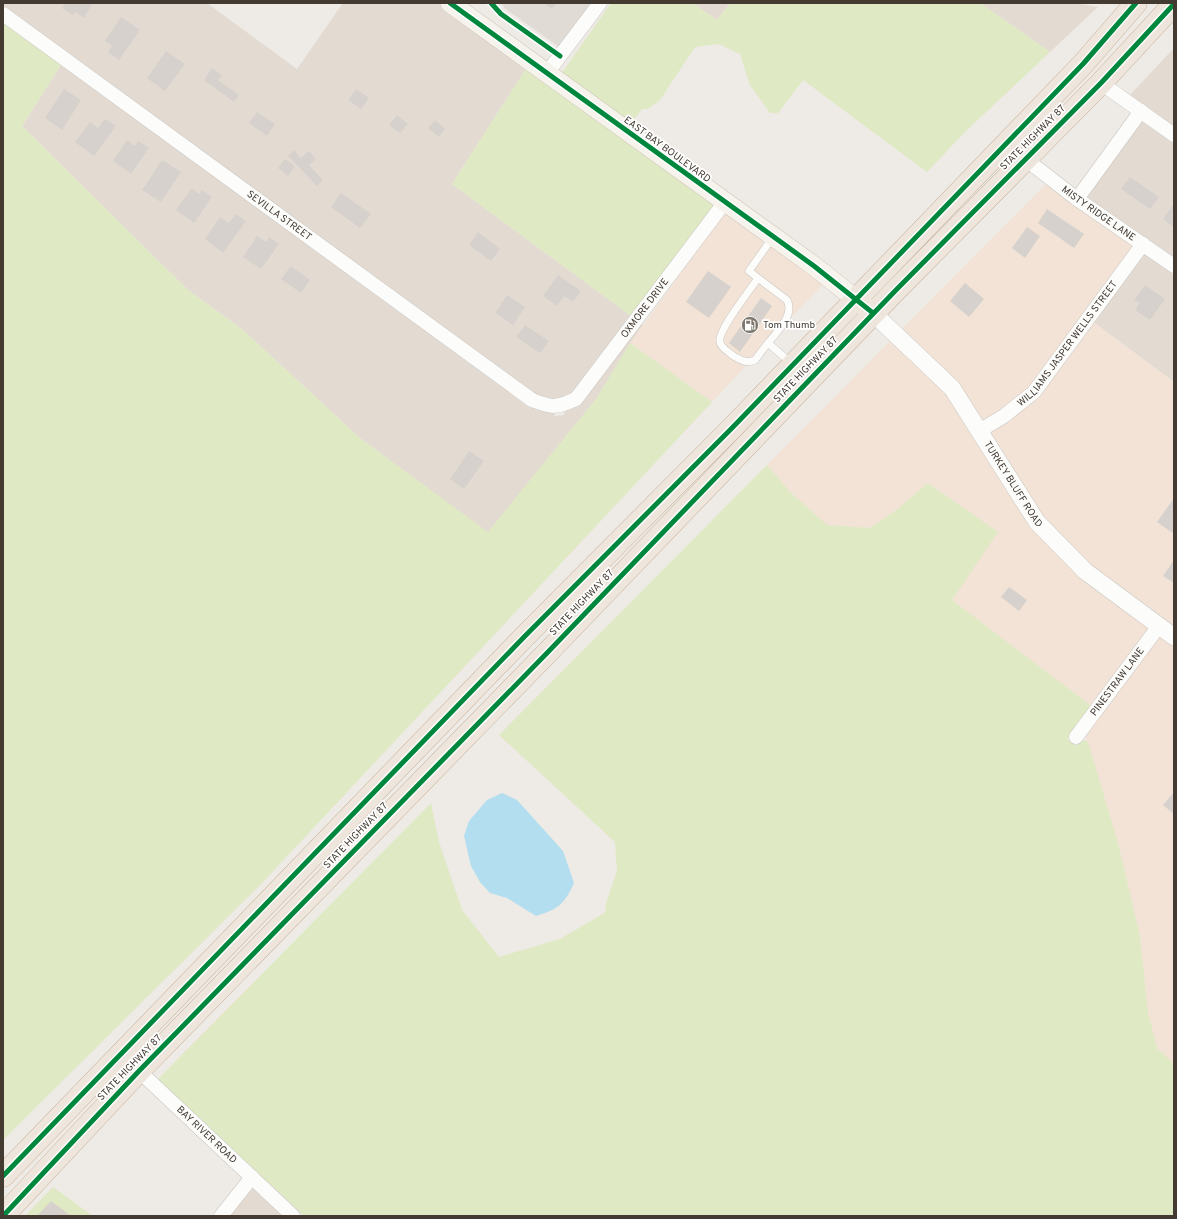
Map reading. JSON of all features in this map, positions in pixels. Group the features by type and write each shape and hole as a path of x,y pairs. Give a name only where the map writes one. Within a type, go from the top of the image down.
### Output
{"highway":[{"path":"3,1176 525,636 732,428 792,364 1083,64 1136,3"},
{"name":"STATE HIGHWAY 87","path":"3,1216 139,1071 558,641 873,313 1024,158 1101,83 1174,4"}],"main road":[{"name":"EAST BAY BOULEVARD","path":"450,3 773,237 873,313"}],"street":[{"path":"547,73 600,3"},
{"name":"SEVILLA STREET","path":"3,14 532,400 559,407"},
{"path":"1101,83 1174,134"},
{"path":"1077,199 1141,111"},
{"name":"MISTY RIDGE LANE","path":"1024,158 1077,199 1174,266"},
{"name":"OXMORE DRIVE","path":"559,407 576,399 725,202"},
{"name":"WILLIAMS JASPER WELLS STREET","path":"979,431 1004,416 1034,392 1143,244"},
{"name":"TURKEY BLUFF ROAD","path":"873,313 952,388 1037,522 1085,571 1174,637"},
{"name":"PINESTRAW LANE","path":"1076,737 1159,626"},
{"name":"BAY RIVER ROAD","path":"124,1051 139,1071 293,1216"},
{"path":"221,1216 252,1177"}],"lane":[{"path":"758,278 722,331 720,342 722,347 739,359 747,361 755,360 787,318 789,304 787,300 749,271 773,237"},
{"path":"768,343 792,364"}],"shaded area":[{"path":"3,3 207,3 297,69 343,3 438,3 527,67 452,184 631,316 572,393 559,400 535,394 3,5"},
{"path":"501,3 592,3 559,47 506,9"},
{"path":"692,3 730,3 717,20"},
{"path":"980,3 1073,3 1098,7 1050,52"},
{"path":"1174,48 1174,126 1130,95"},
{"path":"61,65 527,406 540,411 554,413 555,416 564,415 565,411 578,405 641,323 643,325 596,399 488,533 361,439 244,331 187,289 22,126"},
{"path":"1141,121 1174,143 1174,257 1086,196"},
{"path":"1046,184 1133,246 1029,387 1001,410 982,422 901,330"},
{"path":"726,212 824,283 712,402 630,343"},
{"path":"1144,254 1174,275 1174,382 1093,322"},
{"path":"1093,322 1174,382 1174,628 1089,565 1043,517 989,433"},
{"path":"891,340 947,393 1032,527 1150,628 1090,708 1090,705 951,600 998,532 928,483 895,511 870,528 827,525 791,493 767,465"},
{"path":"1160,635 1174,646 1174,1064 1157,1048 1148,1013 1140,936 1118,843 1086,740 1086,733"},
{"path":"252,1187 283,1216 229,1216"}],"green space":[{"path":"611,3 692,3 717,20 730,3 980,3 1050,52 966,131 927,172 803,80 778,113 770,113 750,85 740,54 719,44 695,47 660,100 648,109 642,109 630,125 561,74"},
{"path":"3,23 61,65 22,126 187,289 244,331 361,439 488,532 596,399 630,343 712,402 262,883 3,1140"},
{"path":"527,67 716,204 631,316 452,184"},
{"path":"767,465 791,493 827,525 870,528 895,511 928,483 998,532 952,600 1090,705 1090,708 1067,739 1076,746 1082,739 1088,742 1118,843 1140,936 1148,1013 1157,1048 1174,1064 1174,1216 304,1216 158,1079 431,803 439,842 462,910 499,957 560,939 606,912 605,906 617,871 615,842 499,735"},
{"path":"53,1187 93,1216 25,1216"}],"water":[{"path":"502,793 517,800 563,851 574,883 560,905 550,911 536,916 507,898 490,893 480,882 471,866 464,836 469,821 487,800"}],"building":[{"path":"66,3 93,3 84,18 75,12 73,15 62,8"},
{"path":"544,3 556,3 552,9"},
{"path":"121,17 140,30 119,60 108,52 112,46 105,41"},
{"path":"166,51 185,64 165,91 147,78"},
{"path":"212,68 222,75 218,80 239,95 234,102 204,80"},
{"path":"64,89 81,100 62,130 45,118"},
{"path":"356,89 369,98 361,109 348,100"},
{"path":"257,112 275,124 267,136 249,123"},
{"path":"397,115 408,124 400,133 389,125"},
{"path":"105,119 116,126 94,156 75,142 90,122 98,128"},
{"path":"435,120 445,129 439,137 428,128"},
{"path":"127,140 135,146 138,141 149,148 131,174 113,161"},
{"path":"294,150 301,158 309,151 316,159 309,165 323,180 317,186 288,156"},
{"path":"285,159 295,166 288,176 278,168"},
{"path":"162,160 181,172 161,202 142,190"},
{"path":"1130,177 1159,197 1150,209 1121,189"},
{"path":"192,188 199,194 202,190 212,197 194,223 176,210"},
{"path":"341,193 371,214 360,228 331,207"},
{"path":"1173,205 1174,206 1174,227 1163,219"},
{"path":"1047,209 1084,234 1074,248 1038,223"},
{"path":"236,214 246,221 223,253 205,239 220,217 229,223"},
{"path":"1027,227 1040,236 1025,258 1012,248"},
{"path":"478,232 500,249 491,261 469,245"},
{"path":"257,236 266,242 269,237 279,244 261,269 243,257"},
{"path":"291,266 310,280 301,293 281,279"},
{"path":"708,271 731,287 709,318 686,302"},
{"path":"558,275 581,291 573,302 564,296 557,306 543,296"},
{"path":"965,283 984,299 969,317 950,301"},
{"path":"1145,285 1165,299 1150,320 1135,310 1140,303 1134,300"},
{"path":"507,295 525,307 513,325 495,313"},
{"name":"Tom Thumb","path":"761,298 772,306 740,352 729,343"},
{"path":"525,325 549,341 540,353 516,337"},
{"path":"469,451 484,461 464,489 450,479"},
{"path":"1174,498 1174,534 1157,522"},
{"path":"1174,560 1174,583 1163,576"},
{"path":"1009,587 1027,600 1019,611 1001,597"},
{"path":"1174,792 1174,814 1163,805"},
{"path":"51,1201 71,1216 37,1216"}],"cycle path":[{"path":"450,3 814,266 873,313"},
{"path":"491,3 501,14 560,56"},
{"path":"3,1176 525,636 732,428 1083,64 1136,3"},
{"path":"3,1216 139,1071 547,653 896,290 1101,83 1174,4"}],"place":[{"name":"Tom Thumb","path":"750,325"}]}
